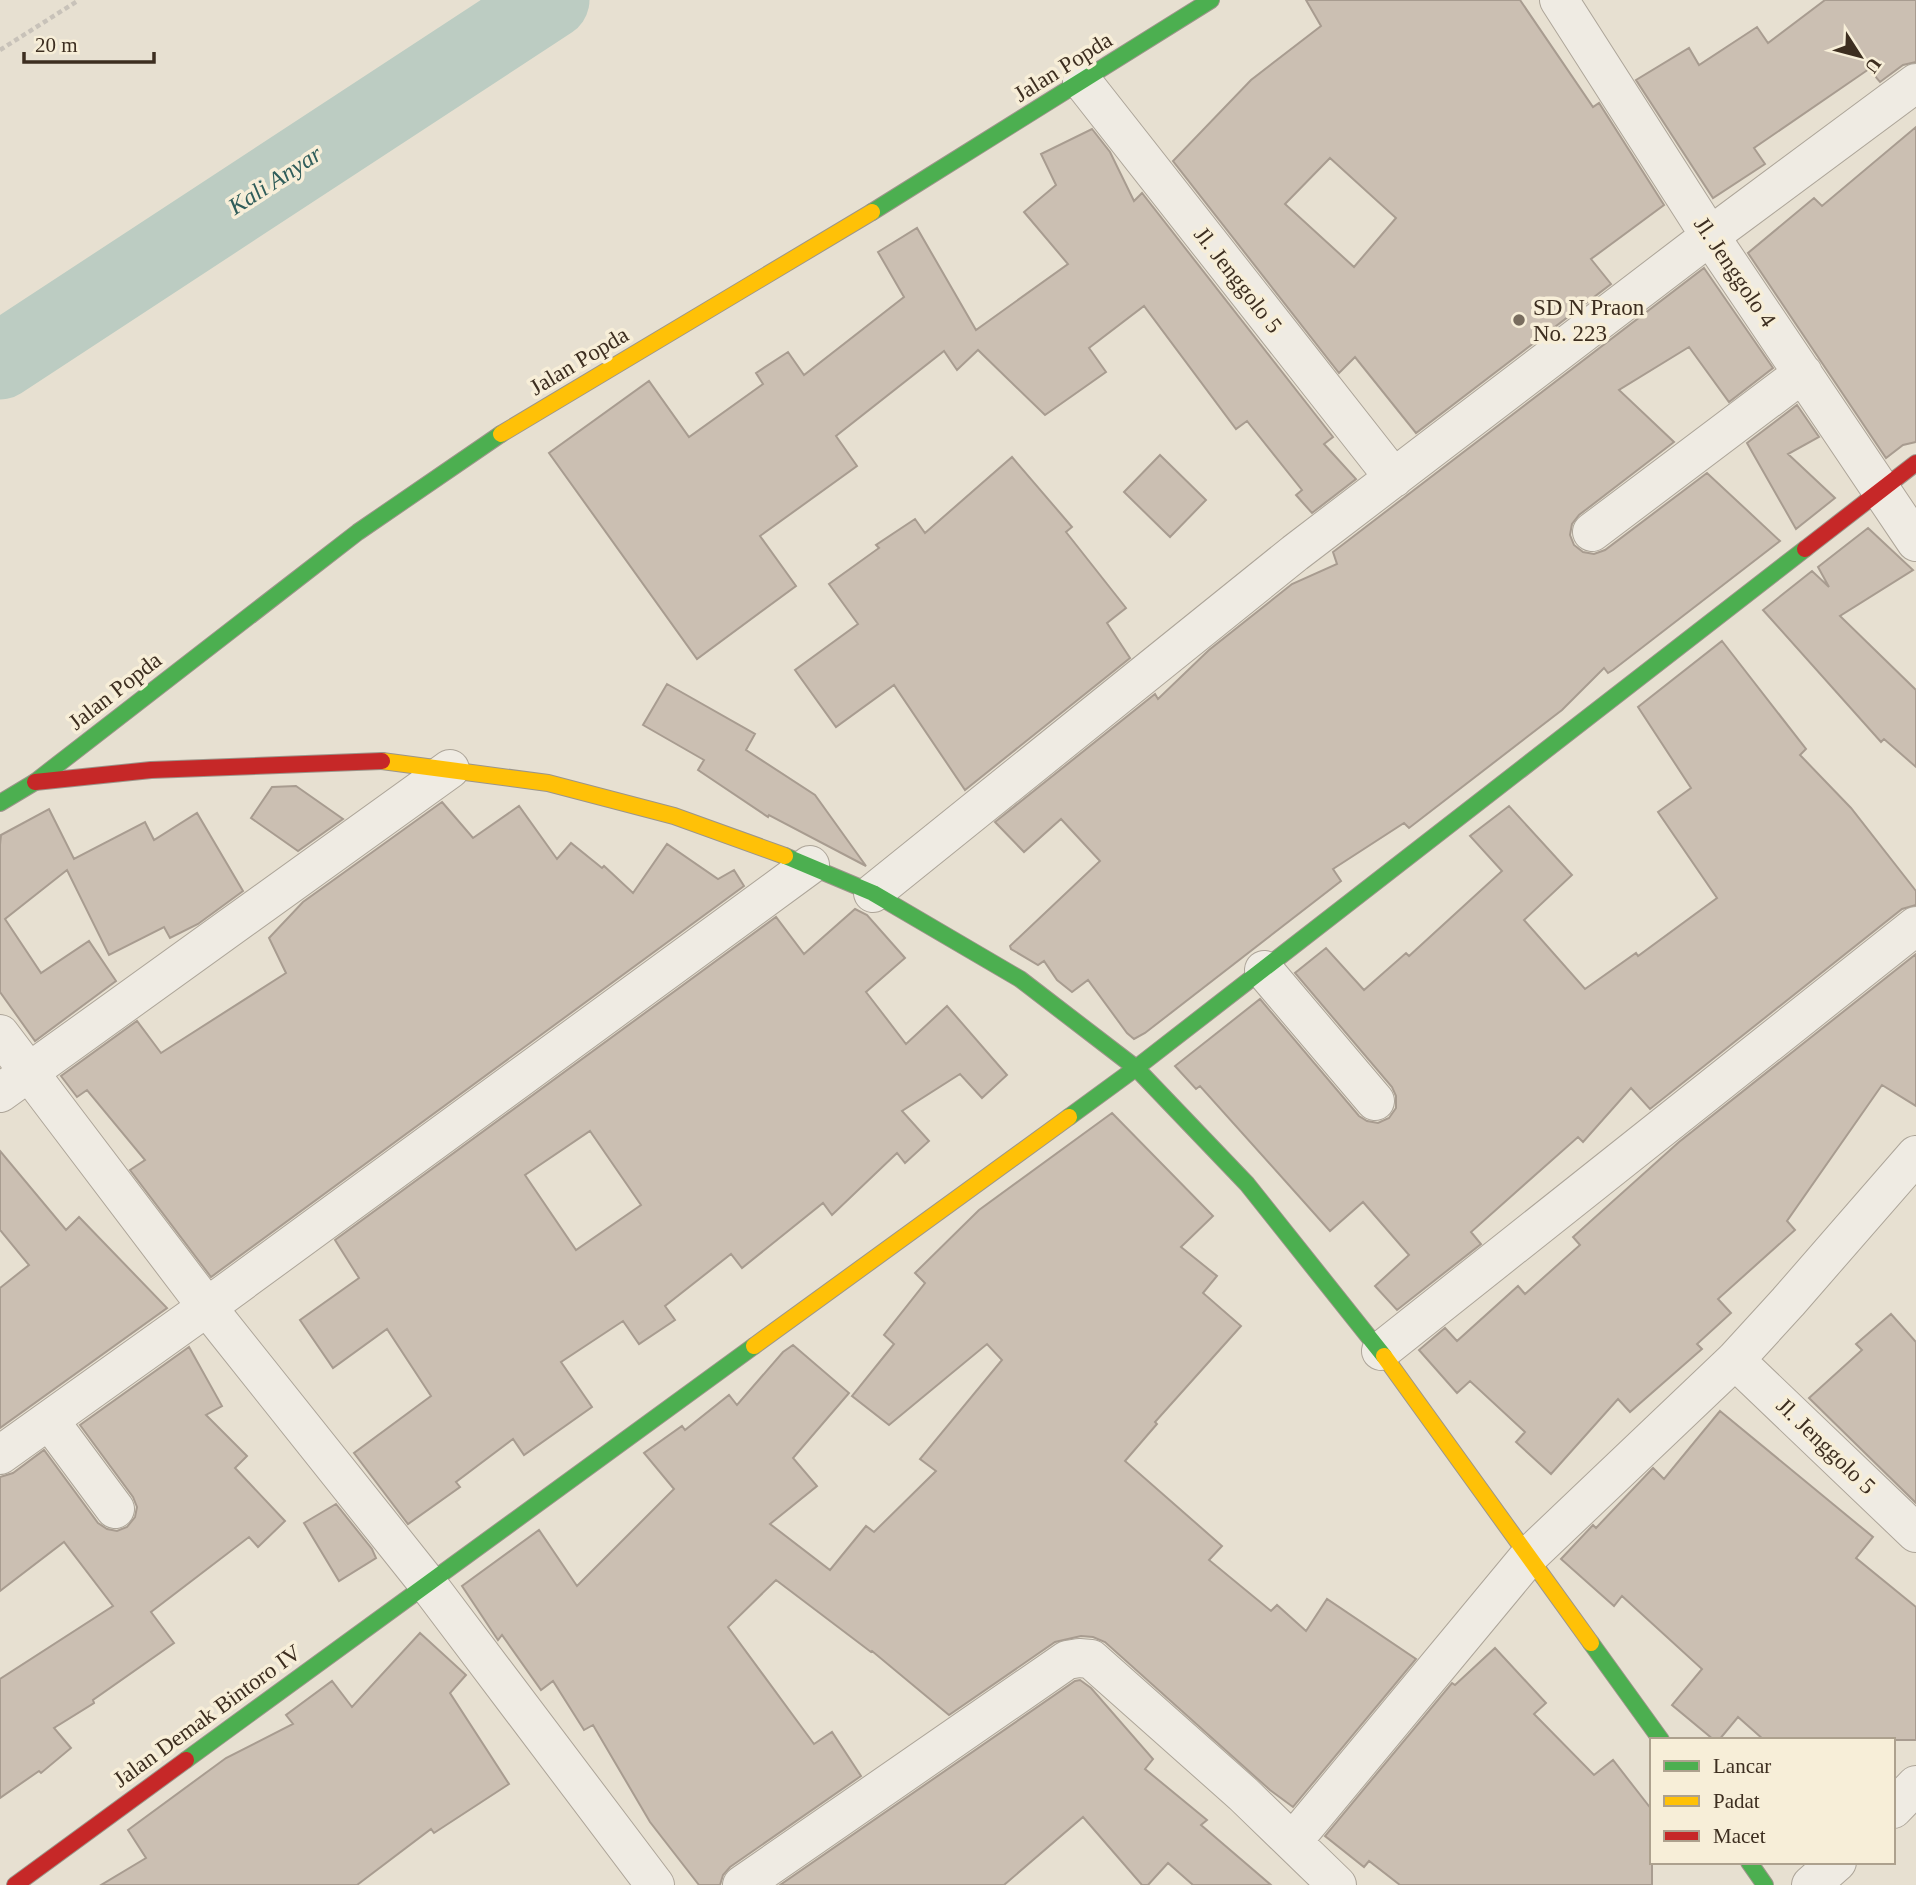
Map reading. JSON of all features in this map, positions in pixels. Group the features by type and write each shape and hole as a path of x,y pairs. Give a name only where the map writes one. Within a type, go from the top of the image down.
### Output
{"street":[{"name":"Jalan Popda","path":"0,803 35,782 358,532 494,438 736,295 1211,0"},
{"name":"Jl. Jenggolo 4","path":"1559,0 1710,236 1916,542"},
{"name":"Jl. Jenggolo 5","path":"1082,81 1394,478"},
{"path":"873,893 1295,553 1710,236 1916,83"},
{"path":"1592,532 1804,373"},
{"name":"Jalan Demak Bintoro IV","path":"15,1885 1136,1068 1916,463"},
{"path":"35,782 151,770 386,761 548,783 674,816 810,865 873,893 1020,979 1136,1068 1247,1184 1381,1351 1660,1738"},
{"path":"14,1083 450,769"},
{"path":"0,1455 207,1307 810,865"},
{"path":"1381,1351 1916,926"},
{"path":"1264,970 1375,1101"},
{"path":"0,1034 14,1083 207,1307 427,1583 655,1885"},
{"path":"1293,1841 1530,1555 1735,1360 1797,1293 1916,1155"},
{"name":"Jl. Jenggolo 5","path":"1735,1360 1916,1533"},
{"path":"49,1420 115,1509"},
{"path":"742,1885 1067,1660 1079,1658 1091,1660 1293,1841 1337,1885"},
{"path":"1895,1807 1916,1785"},
{"path":"1750,1864 1765,1885"},
{"path":"1811,1885 1835,1864"}],"path":[{"path":"0,50 79,0"}],"building":[{"path":"1306,0 1520,0 1593,107 1599,103 1664,205 1591,259 1611,284 1416,433 1355,357 1339,373 1173,161 1251,80 1321,26","holes":["1330,158 1396,218 1354,267 1285,204"]},
{"path":"1825,0 1916,0 1916,62 1903,65 1880,82 1869,69 1754,148 1765,164 1713,198 1636,80 1689,48 1699,65 1757,27 1768,43"},
{"path":"1916,127 1916,442 1903,445 1886,458 1748,253 1814,198 1822,206"},
{"path":"1092,129 1110,152 1134,201 1142,193 1333,437 1324,444 1356,479 1312,513 1296,495 1302,490 1247,421 1236,429 1144,306 1089,348 1106,372 1045,415 978,350 957,370 944,351 836,436 857,466 760,536 796,586 697,659 549,453 649,381 689,437 763,384 756,373 788,352 804,375 904,297 878,252 917,228 976,330 1068,264 1024,212 1056,185 1041,154"},
{"path":"1704,268 1773,368 1729,402 1689,347 1619,390 1674,442 1579,515 1572,524 1570,535 1574,545 1583,552 1594,554 1605,550 1707,473 1780,541 1613,670 1608,673 1604,668 1562,710 1409,828 1404,823 1333,869 1341,881 1134,1039 1088,980 1072,992 1057,980 1044,961 1038,965 1011,949 1010,946 1100,861 1061,819 1024,852 995,822 1155,694 1158,699 1209,650 1292,584 1337,564 1333,552"},
{"path":"1797,405 1819,437 1788,454 1835,498 1796,529 1747,443"},
{"path":"1160,455 1206,500 1170,537 1124,492"},
{"path":"1012,457 1072,527 1066,532 1126,608 1107,623 1130,658 965,790 894,685 836,727 795,670 858,624 829,584 879,548 876,545 915,519 925,533"},
{"path":"1868,528 1913,570 1840,616 1916,690 1916,767 1884,739 1881,742 1763,610 1812,571 1829,587 1818,567"},
{"path":"1722,641 1806,749 1800,755 1851,808 1916,891 1916,905 1902,909 1650,1109 1631,1088 1583,1142 1578,1137 1471,1232 1481,1244 1397,1310 1375,1286 1409,1255 1363,1202 1330,1231 1200,1086 1196,1089 1175,1066 1260,999 1359,1116 1378,1123 1389,1118 1396,1108 1396,1096 1392,1087 1295,973 1326,948 1364,990 1406,953 1409,956 1502,871 1470,836 1509,806 1572,875 1524,920 1585,989 1636,953 1638,956 1717,898 1658,812 1691,788 1638,707"},
{"path":"667,684 755,734 746,750 815,795 866,866 769,815 768,817 698,770 704,760 643,725"},
{"path":"296,786 343,819 298,851 251,818 272,787"},
{"path":"442,802 473,838 519,806 557,859 571,843 602,868 604,866 633,893 667,844 718,879 734,870 744,886 211,1277 130,1170 145,1160 87,1090 77,1097 61,1076 137,1021 161,1053 286,973 269,938 303,902"},
{"path":"49,809 74,859 145,822 154,840 197,813 243,891 198,924 170,938 164,927 109,955 67,870 5,919 41,973 89,941 116,981 35,1041 0,992 0,845 1,835"},
{"path":"855,909 867,915 905,958 866,992 906,1044 947,1006 1007,1075 982,1098 960,1074 902,1111 929,1141 905,1163 897,1153 832,1215 823,1203 742,1268 731,1254 665,1306 675,1320 639,1344 623,1321 561,1362 592,1407 524,1455 513,1439 456,1482 460,1487 408,1524 354,1453 431,1396 387,1329 333,1368 300,1320 359,1278 335,1240 776,917 804,954","holes":["590,1131 641,1205 576,1250 525,1175"]},
{"path":"1916,954 1916,1106 1882,1085 1787,1221 1795,1230 1718,1299 1731,1313 1697,1344 1702,1349 1630,1412 1618,1399 1551,1474 1516,1442 1525,1432 1470,1381 1457,1393 1419,1350 1445,1328 1457,1341 1518,1286 1525,1294 1580,1245 1573,1237 1679,1142"},
{"path":"1112,1113 1213,1216 1181,1247 1217,1276 1203,1293 1241,1326 1155,1422 1157,1424 1125,1461 1222,1546 1209,1560 1271,1611 1277,1605 1306,1631 1327,1599 1416,1659 1293,1807 1270,1790 1105,1642 1081,1636 1055,1642 949,1715 872,1651 776,1580 728,1627 814,1744 832,1732 861,1776 730,1867 723,1875 720,1885 699,1885 650,1822 593,1725 584,1730 553,1681 541,1690 502,1635 498,1640 462,1586 539,1530 577,1586 674,1489 644,1453 682,1426 685,1430 729,1395 737,1405 783,1352 793,1345 849,1393 793,1458 817,1486 770,1524 830,1570 866,1526 874,1532 936,1471 920,1459 1002,1360 987,1344 889,1425 852,1396 894,1344 884,1335 925,1283 915,1273 979,1210"},
{"path":"0,1151 66,1230 79,1217 167,1308 0,1428 0,1288 29,1265 0,1230"},
{"path":"1891,1314 1916,1342 1916,1503 1809,1398 1862,1350 1856,1344"},
{"path":"189,1347 222,1406 206,1415 247,1456 235,1468 285,1521 258,1547 249,1537 151,1612 174,1643 93,1700 94,1703 54,1728 71,1748 41,1773 39,1771 0,1798 0,1679 113,1606 64,1542 0,1591 0,1477 13,1473 44,1450 98,1523 117,1531 127,1527 135,1517 137,1507 133,1497 80,1425"},
{"path":"1720,1411 1873,1537 1856,1558 1916,1607 1916,1740 1762,1738 1738,1717 1721,1738 1712,1738 1672,1705 1702,1669 1622,1596 1614,1606 1561,1559 1593,1525 1596,1528 1653,1468 1664,1479"},
{"path":"336,1504 372,1549 376,1558 339,1581 304,1523"},
{"path":"420,1633 466,1675 450,1693 509,1784 434,1833 431,1829 357,1885 101,1885 146,1858 128,1830 226,1758 293,1724 286,1715 332,1681 352,1707"},
{"path":"1495,1648 1546,1703 1534,1714 1594,1775 1613,1760 1650,1807 1652,1885 1400,1885 1369,1861 1364,1867 1325,1836 1452,1683 1455,1685"},
{"path":"1080,1680 1091,1688 1153,1759 1145,1769 1207,1820 1201,1825 1271,1885 1193,1885 1168,1863 1148,1885 1142,1885 1083,1817 1004,1885 780,1885 1075,1681"}],"waterway":[{"name":"Kali Anyar","path":"0,361 551,0"}],"traffic: fast":[{"path":"872,212 1211,0"},
{"path":"0,803 35,782 358,532 501,434"},
{"path":"1069,1117 1136,1068 1805,549"},
{"path":"785,856 873,893 1020,979 1136,1068 1247,1184 1384,1356"},
{"path":"186,1760 754,1346"},
{"path":"1591,1643 1660,1738"},
{"path":"1750,1864 1765,1885"}],"traffic: slow":[{"path":"501,434 872,212"},
{"path":"382,761 548,783 674,816 785,856"},
{"path":"754,1346 1069,1117"},
{"path":"1384,1356 1591,1643"}],"traffic: jam":[{"path":"1805,549 1916,463"},
{"path":"35,782 151,770 382,761"},
{"path":"15,1885 186,1760"}],"place":[{"name":"SD N Praon No. 223","path":"1519,320"}]}
